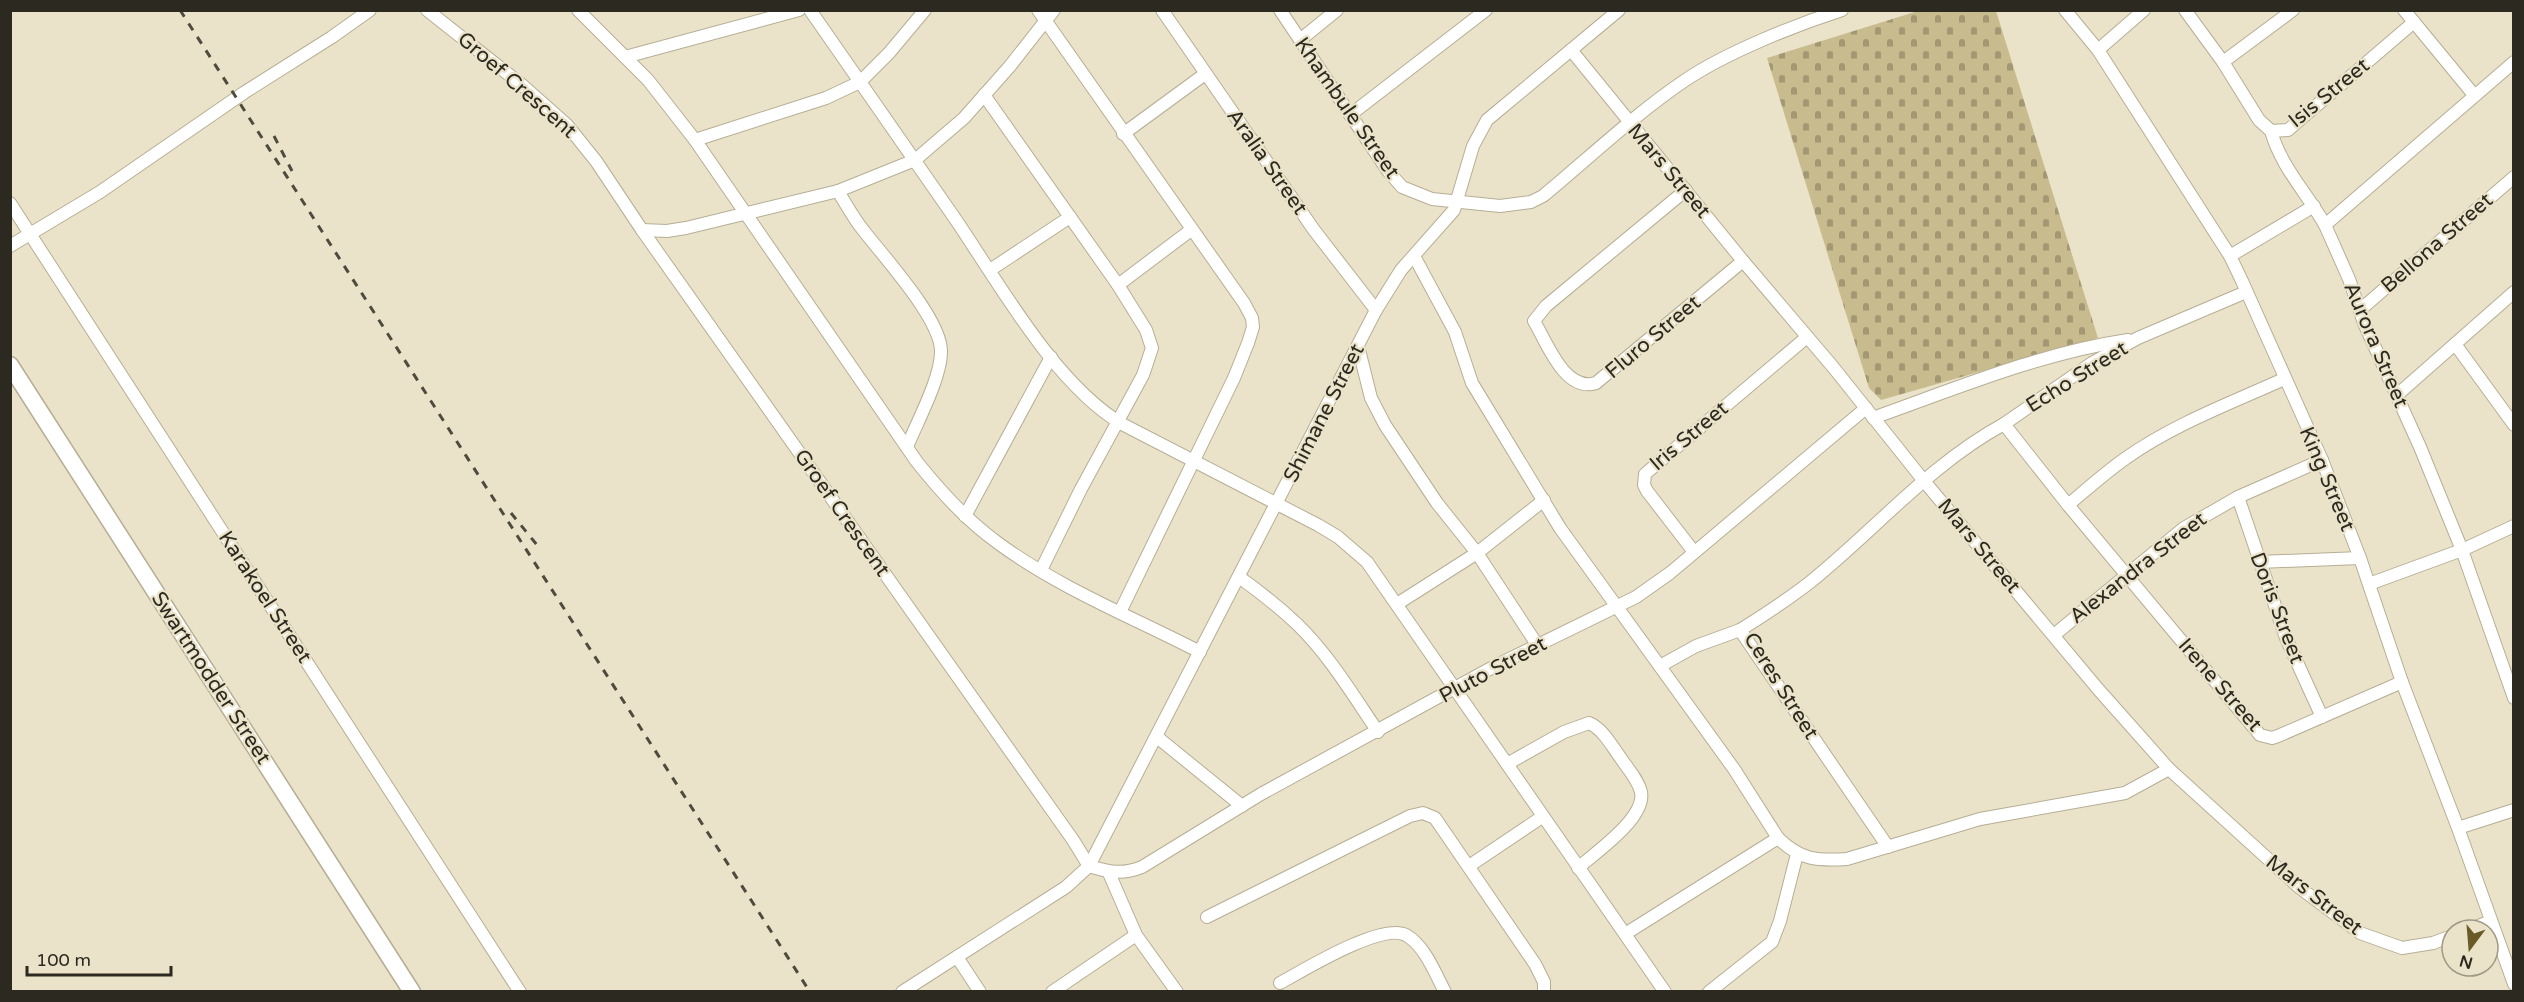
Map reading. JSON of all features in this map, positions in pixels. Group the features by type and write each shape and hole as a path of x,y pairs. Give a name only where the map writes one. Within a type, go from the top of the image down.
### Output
{"main road":[{"name":"Swartmodder Street","path":"10,365 412,992"}],"street":[{"path":"10,246 100,192 245,92 370,10"},
{"name":"Groef Crescent","path":"427,10 522,85 567,125 596,161 642,230 1073,840 1089,866"},
{"path":"578,10 664,98 696,140 907,447 939,489 965,516 998,543 1041,570 1200,652"},
{"path":"626,57 799,10"},
{"path":"810,10 1051,357 1089,400 1116,421 1195,460 1338,537 1367,562 1665,992"},
{"path":"696,140 826,98 861,82 890,53 926,10"},
{"path":"1038,10 1244,303 1252,318 1253,327 1234,378 1120,612"},
{"path":"642,230 667,231 687,228 838,191 915,160 940,141 984,95 1046,23 1054,10"},
{"name":"Aralia Street","path":"1162,10 1314,230 1376,310"},
{"name":"Khambule Street","path":"1280,10 1395,180 1411,192 1432,199 1500,206 1531,202 1543,196 1629,123 1686,79 1740,51 1842,10"},
{"path":"1300,40 1337,10"},
{"path":"1350,115 1486,10"},
{"name":"Shimane Street","path":"1089,866 1376,310 1390,285 1454,210 1473,146 1487,120 1618,10"},
{"name":"King Street","path":"2066,10 2098,50 2230,256 2322,460 2360,558 2402,682 2490,918"},
{"path":"2098,50 2144,10"},
{"name":"Isis Street","path":"2185,10 2223,62 2259,120 2271,131 2288,130 2414,22"},
{"path":"2223,62 2293,10"},
{"path":"2404,10 2474,95"},
{"name":"Mars Street","path":"1571,50 1924,481 2169,770 2300,888 2360,933 2402,948 2440,940"},
{"path":"2325,225 2514,62"},
{"path":"1124,134 1205,74"},
{"path":"984,95 1118,285 1146,330 1152,348 1148,365 1116,421 1041,570"},
{"name":"Aurora Street","path":"2271,131 2276,150 2325,225 2462,550 2514,698"},
{"name":"Bellona Street","path":"2360,310 2514,177"},
{"name":"Fluro Street","path":"1686,190 1546,306 1534,321 1563,370 1576,382 1590,385 1596,383 1743,261"},
{"path":"838,191 859,224 908,286 934,328 941,346 940,364 907,447"},
{"path":"1432,199 1438,213 1438,228"},
{"name":"Karakoel Street","path":"10,203 520,992"},
{"path":"2230,256 2314,206"},
{"path":"990,270 1070,217"},
{"path":"1118,285 1191,230"},
{"path":"1414,256 1455,332 1472,383 1560,528 1756,801 1778,838 1797,854 1824,859 1847,859 1980,819 2125,793 2169,770"},
{"name":"Echo Street","path":"2126,573 2004,424 2092,363 2138,338 2246,292"},
{"path":"2397,395 2514,292"},
{"name":"Iris Street","path":"1695,552 1647,491 1644,485 1645,474 1660,458 1807,337"},
{"path":"1870,413 2091,345 2138,338"},
{"path":"2455,344 2514,425"},
{"path":"1358,346 1371,398 1385,425 1437,503 1477,553 1538,646"},
{"path":"965,516 1051,357"},
{"path":"2068,505 2118,464 2149,444 2202,416 2284,379"},
{"name":"Pluto Street","path":"1089,866 1109,873 1131,871 1142,867 1242,806 1454,689 1650,588 1870,413"},
{"name":"Ceres Street","path":"1888,847 1740,630 1809,583 1924,481 1989,432 2004,424"},
{"name":"Alexandra Street","path":"2054,635 2126,573 2184,528 2238,497 2322,460"},
{"name":"Doris Street","path":"2238,497 2286,638 2322,717"},
{"path":"1397,604 1477,553 1544,500"},
{"path":"2369,584 2462,550 2514,526"},
{"path":"2259,562 2360,558"},
{"name":"Irene Street","path":"2126,573 2260,735 2272,738 2278,736 2402,682"},
{"path":"1239,577 1299,625 1334,668 1378,732"},
{"path":"1660,666 1696,646 1740,630"},
{"path":"1507,765 1564,732 1589,723 1600,731 1636,780 1642,797 1637,812 1630,822 1578,868"},
{"path":"1157,737 1242,806"},
{"path":"2458,828 2514,810"},
{"path":"1207,917 1310,864 1418,813 1427,814 1435,818 1535,964 1544,982 1544,992"},
{"path":"1469,866 1542,817"},
{"path":"1625,934 1778,838"},
{"path":"1709,992 1772,942 1780,921 1797,854"},
{"path":"902,992 1066,887 1089,866"},
{"path":"1109,873 1136,935 1170,990"},
{"path":"1280,983 1361,941 1392,932 1406,936 1420,948 1445,992"},
{"path":"1052,992 1136,935"},
{"name":"King Street","path":"2500,946 2514,984"},
{"path":"957,957 980,992"}],"green space":[{"path":"1918,11 1996,11 2098,338 1881,400 1869,388 1767,58"}],"railway":[{"path":"180,10 810,992"},
{"path":"274,136 292,171"},
{"path":"511,513 537,545"}]}
